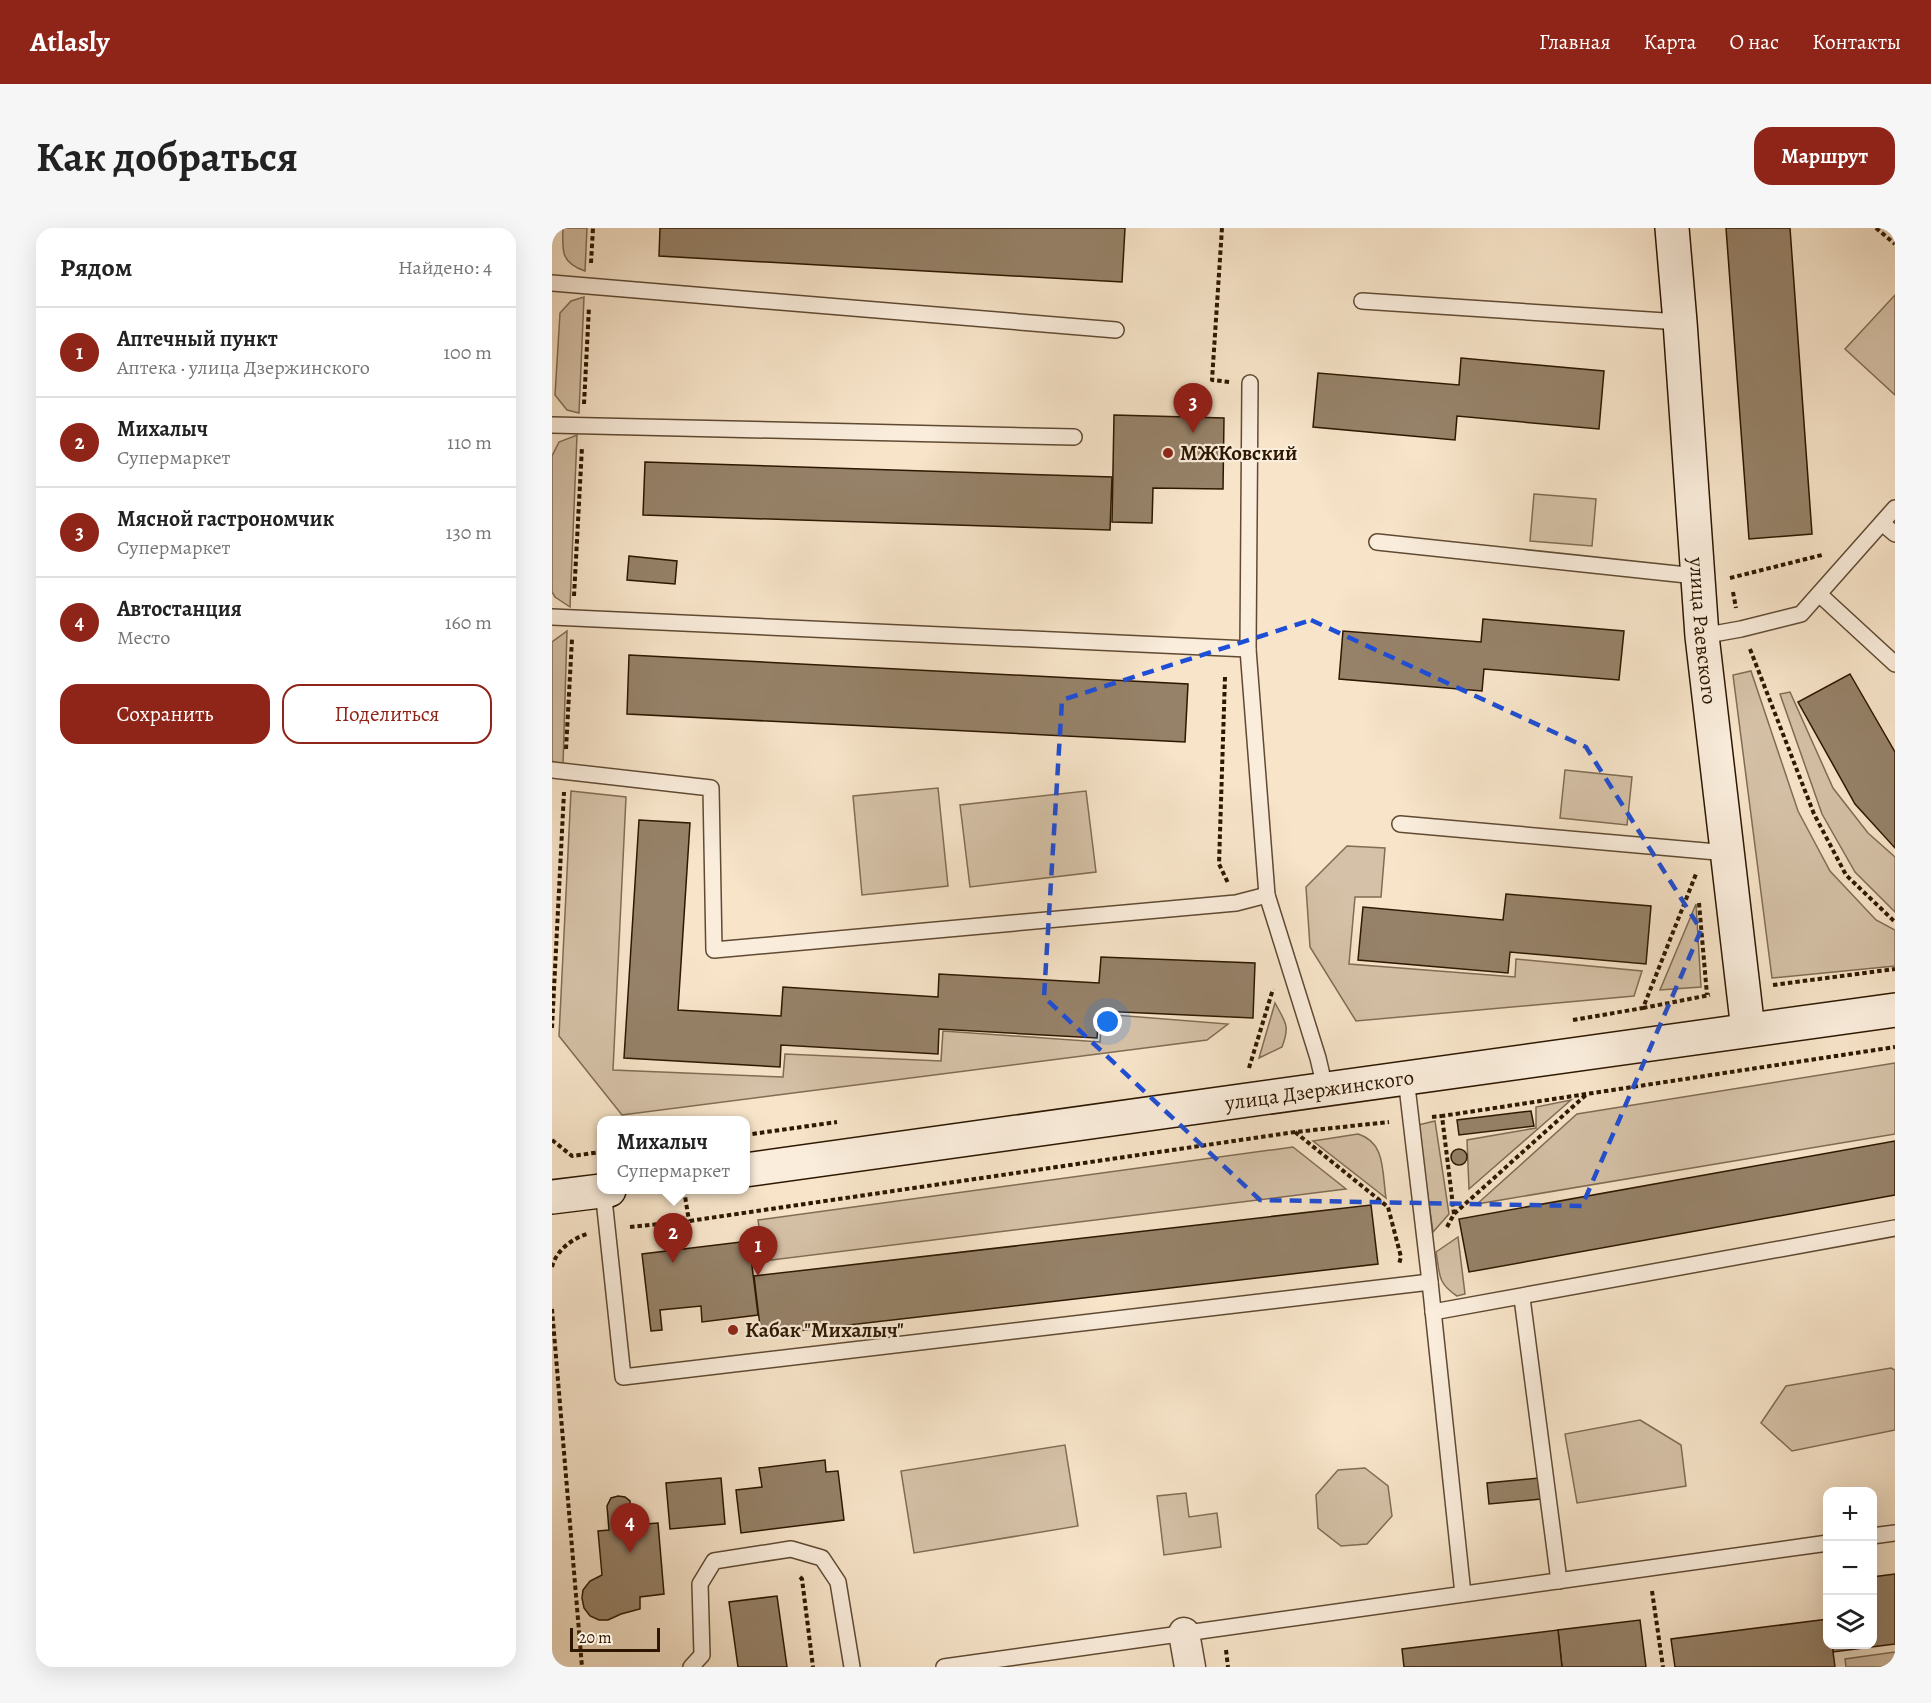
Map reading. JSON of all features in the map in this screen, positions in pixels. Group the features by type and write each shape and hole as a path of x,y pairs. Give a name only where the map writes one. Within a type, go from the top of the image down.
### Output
{"main road":[{"name":"улица Раевского","path":"1672,228 1696,576 1748,1030"},
{"name":"улица Дзержинского","path":"750,1169 1895,1010"},
{"path":"552,1197 597,1191"}],"street":[{"path":"1184,1633 1190,1667"}],"lane":[{"path":"552,283 1116,330"},
{"path":"1362,301 1680,322"},
{"path":"1250,383 1248,649 1267,895 1318,1058 1325,1088"},
{"path":"552,425 1074,437"},
{"path":"1702,636 1741,630 1801,614 1895,508"},
{"path":"1882,523 1895,534"},
{"path":"1377,542 1696,576"},
{"path":"1819,594 1895,664"},
{"path":"552,617 1248,649"},
{"path":"552,770 711,788 714,950 1236,903 1267,895"},
{"path":"1400,824 1728,853"},
{"path":"1406,1078 1463,1594"},
{"path":"606,1194 623,1377 1430,1282"},
{"path":"1433,1312 1522,1298 1895,1228"},
{"path":"1522,1298 1559,1581"},
{"path":"1877,1535 1895,1533"},
{"path":"944,1667 1823,1544"},
{"path":"691,1667 702,1655 700,1584 714,1561 791,1549 822,1558 838,1582 852,1667"}],"path":[{"path":"1222,228 1212,380 1250,383"},
{"path":"1876,228 1895,244"},
{"path":"1826,554 1730,578 1741,630 1759,669 1814,814 1846,875 1895,922"},
{"path":"1225,674 1219,864 1236,903"},
{"path":"1572,1020 1642,1008 1696,874"},
{"path":"1260,1067 1249,1068 1274,987"},
{"path":"640,1226 689,1221 1295,1132 1442,1116 1895,1047"},
{"path":"1443,1235 1454,1214 1587,1094"},
{"path":"1442,1116 1454,1214"},
{"path":"552,1140 572,1156 597,1153"},
{"path":"685,1194 689,1221"},
{"path":"552,1310 582,1667"},
{"path":"796,1575 802,1579 813,1667"},
{"path":"1652,1586 1663,1667"},
{"path":"1225,1645 1228,1667"}],"highlighted area":[{"path":"1311,620 1586,747 1701,930 1582,1206 1260,1200 1044,997 1062,700"}],"shaded area":[{"path":"563,228 587,228 585,271 567,260 563,250"},
{"path":"1895,295 1895,395 1845,349"},
{"path":"584,297 579,413 567,410 555,395 560,313 571,301"},
{"path":"577,435 570,607 555,597 552,592 552,456 559,442"},
{"path":"1534,494 1596,499 1592,546 1530,541"},
{"path":"567,631 563,766 552,761 552,642"},
{"path":"1751,671 1798,811 1830,871 1876,920 1895,930 1895,966 1772,978 1733,675"},
{"path":"1790,692 1833,788 1868,833 1895,857 1895,912 1855,872 1822,814 1780,694"},
{"path":"1565,770 1632,777 1627,825 1560,818"},
{"path":"938,788 948,886 862,895 853,796"},
{"path":"571,791 626,797 613,1070 783,1077 785,1054 941,1061 943,1031 1100,1042 1102,1014 1228,1024 1207,1040 622,1115 559,1036"},
{"path":"1086,791 1096,872 970,887 960,805"},
{"path":"1347,846 1385,848 1381,897 1355,897 1349,964 1515,977 1516,959 1642,971 1634,996 1356,1021 1310,947 1306,887"},
{"path":"1696,904 1701,987 1660,990"},
{"path":"1275,1003 1286,1025 1286,1034 1282,1047 1259,1058"},
{"path":"1895,1063 1895,1134 1477,1204 1577,1114"},
{"path":"1571,1100 1469,1189 1467,1140 1536,1128 1536,1107"},
{"path":"1435,1121 1449,1214 1433,1232 1418,1125"},
{"path":"1358,1134 1367,1138 1378,1151 1383,1169 1386,1198 1313,1141"},
{"path":"1293,1147 1346,1189 764,1261 758,1220"},
{"path":"1458,1237 1465,1294 1457,1296 1443,1282 1436,1252"},
{"path":"1891,1368 1895,1370 1895,1430 1792,1451 1761,1423 1786,1386"},
{"path":"1640,1420 1681,1445 1686,1486 1577,1503 1565,1434"},
{"path":"1065,1445 1078,1526 914,1553 901,1471"},
{"path":"1365,1468 1388,1486 1392,1516 1367,1544 1341,1546 1318,1528 1316,1495 1338,1470"},
{"path":"1186,1493 1189,1517 1217,1513 1221,1547 1164,1555 1157,1496"},
{"path":"1895,1652 1895,1667 1846,1667 1845,1659"}],"building":[{"path":"660,228 1125,228 1122,282 659,256"},
{"path":"1726,228 1790,228 1812,534 1749,539"},
{"path":"1461,358 1604,371 1599,429 1457,416 1455,440 1313,427 1318,373 1459,385"},
{"name":"МЖКовский","path":"1114,415 1224,418 1223,489 1153,488 1152,523 1112,522"},
{"path":"645,462 1112,477 1110,530 643,515"},
{"path":"629,556 677,561 675,584 627,580"},
{"path":"1483,619 1624,631 1619,680 1484,669 1482,691 1339,679 1343,631 1481,642"},
{"path":"629,655 1188,684 1185,742 627,714"},
{"path":"1850,674 1895,752 1895,848 1855,804 1798,702"},
{"path":"639,820 690,823 678,1010 781,1016 783,987 938,997 939,974 1099,983 1101,957 1255,963 1253,1018 1099,1011 1097,1038 939,1029 938,1054 781,1045 780,1067 624,1058"},
{"path":"1506,894 1651,906 1646,964 1510,952 1508,973 1358,960 1363,907 1503,920"},
{"path":"1531,1111 1534,1126 1459,1135 1457,1120"},
{"path":"1895,1141 1895,1195 1469,1272 1459,1219"},
{"path":"1459,1149 1467,1157 1459,1165 1451,1157"},
{"path":"1371,1205 1378,1264 761,1335 754,1276"},
{"path":"749,1241 758,1315 702,1322 701,1306 660,1310 662,1330 651,1331 642,1254"},
{"path":"825,1460 826,1472 838,1471 844,1520 741,1533 736,1490 762,1487 759,1468"},
{"path":"721,1478 725,1524 670,1529 666,1483"},
{"path":"1539,1478 1541,1499 1489,1504 1487,1483"},
{"path":"618,1496 630,1501 632,1525 658,1523 664,1594 640,1597 640,1609 608,1620 599,1620 590,1616 584,1608 583,1590 590,1581 602,1575 598,1531 609,1530 607,1506 611,1498"},
{"path":"1895,1574 1895,1644 1877,1646 1877,1576"},
{"path":"777,1596 787,1667 738,1667 729,1602"},
{"path":"1640,1620 1646,1667 1562,1667 1558,1630"},
{"path":"1823,1620 1823,1649 1833,1649 1835,1667 1675,1667 1671,1639"},
{"path":"1558,1630 1562,1667 1404,1667 1402,1649"},
{"path":"1833,1649 1856,1649 1833,1652"}],"place":[{"name":"Мясной гастрономчик","path":"1193,433"},
{"name":"МЖКовский","path":"1168,453"},
{"name":"Михалыч","path":"673,1263"},
{"name":"Аптечный пункт","path":"758,1276"},
{"name":"Кабак \"Михалыч\"","path":"733,1330"},
{"name":"Автостанция","path":"630,1553"}]}
